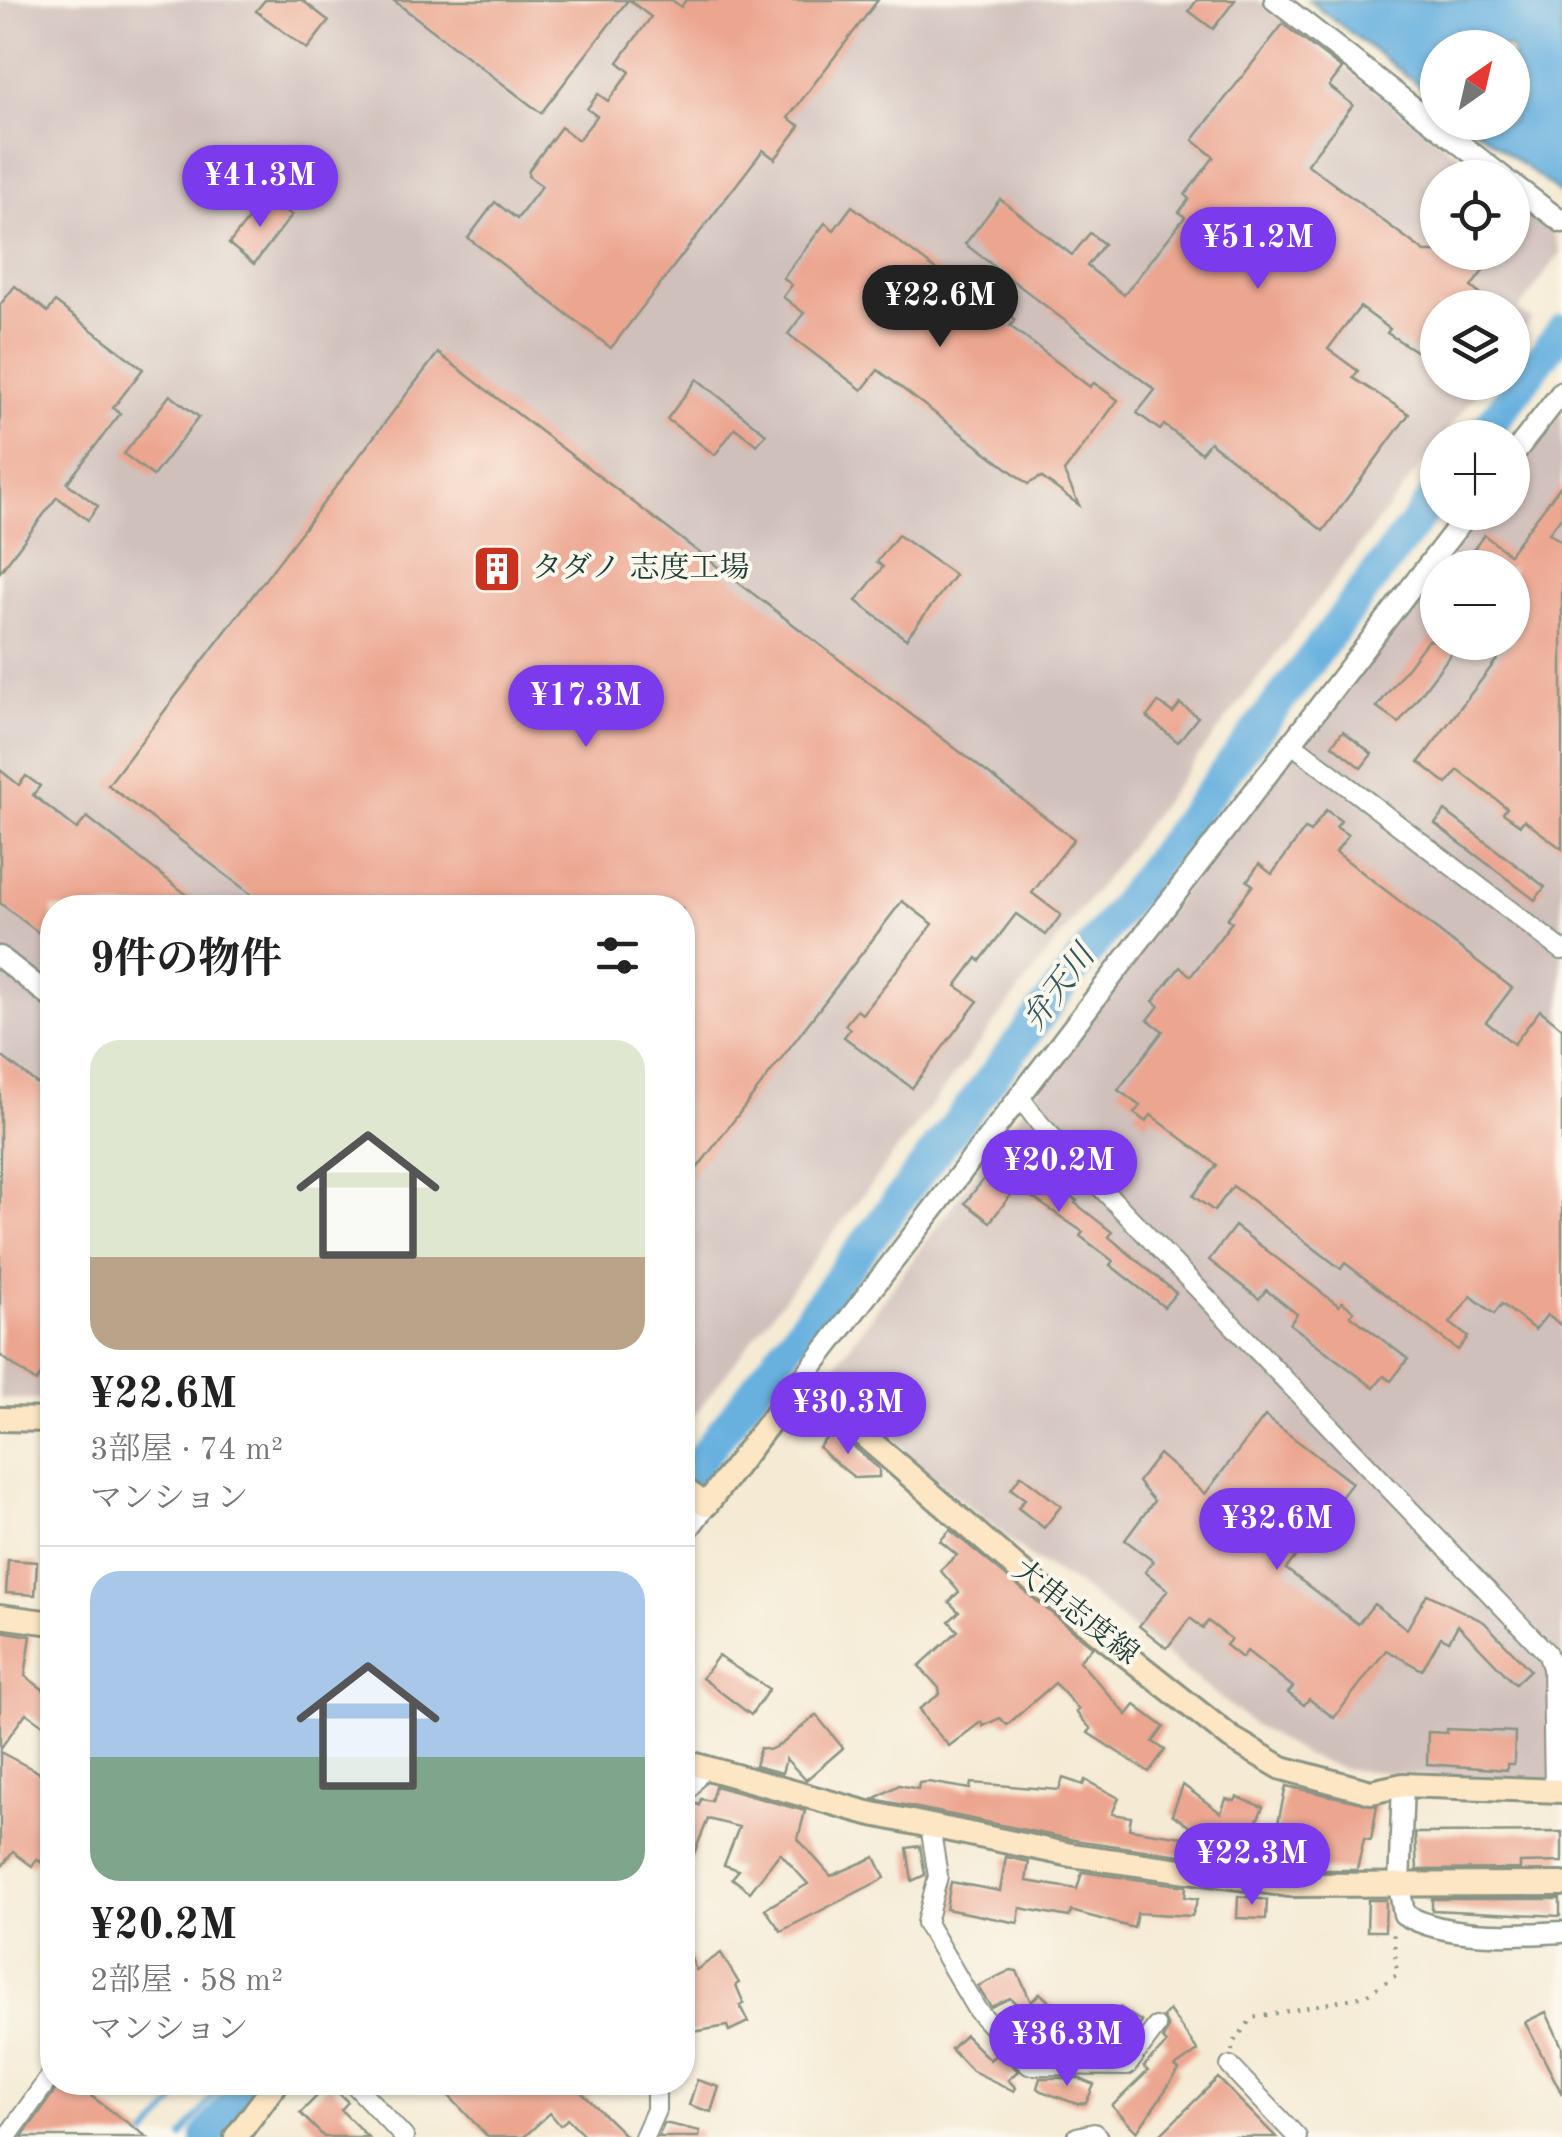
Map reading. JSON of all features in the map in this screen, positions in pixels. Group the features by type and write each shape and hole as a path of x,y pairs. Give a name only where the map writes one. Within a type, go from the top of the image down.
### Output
{"main road":[{"path":"695,1492 800,1381"},
{"name":"大串志度線","path":"800,1381 954,1516 1231,1738 1282,1768 1371,1792 1403,1785 1558,1791"},
{"path":"0,1419 40,1420"},
{"path":"0,1616 40,1621"},
{"path":"695,1765 930,1826 1071,1855 1289,1885 1562,1884"},
{"path":"236,2137 267,2095"}],"street":[{"path":"1275,0 1481,160"},
{"path":"1530,198 1562,222"},
{"path":"1530,433 1562,392"},
{"path":"800,1381 1455,530"},
{"path":"1291,744 1562,950"},
{"path":"0,957 40,989"},
{"path":"1018,1096 1040,1124 1546,1653 1552,1668 1558,1791"},
{"path":"1403,1785 1398,1886 1404,1914 1422,1925 1455,1930 1562,1932"},
{"path":"930,1826 938,1876 926,1923 977,2010 1029,2065 1127,2066 1156,2028"},
{"path":"1230,2066 1297,2137"},
{"path":"7,2137 40,2091"},
{"path":"364,2095 404,2137"},
{"path":"644,2137 656,2110 656,2095"},
{"path":"1077,2137 1094,2133 1098,2137"}],"path":[{"path":"1230,2066 1233,2043 1252,2018 1364,1996 1397,1975 1392,1931 1404,1914"}],"shaded area":[{"path":"0,0 1257,0 1420,125 1420,140 1439,140 1465,160 1420,160 1420,270 1530,270 1530,210 1551,227 1561,253 1530,294 1530,290 1420,290 1420,400 1471,400 1456,420 1420,420 1420,467 695,1414 695,895 40,895 40,1399 0,1399"},
{"path":"1562,411 1562,1781 1495,1781 1344,1769 1305,1755 1255,1726 1078,1585 1034,1560 910,1458 886,1422 838,1385 834,1367 1291,744 1420,589 1420,660 1530,660 1530,550 1453,550 1470,530 1530,530 1530,453"}],"water":[{"path":"1308,0 1562,0 1562,195 1530,170 1530,160 1516,160 1490,140 1530,140 1530,30 1420,30 1420,86"}],"building":[{"path":"265,0 302,0 329,21 307,49 256,11"},
{"path":"393,0 628,0 541,113"},
{"path":"629,0 672,0 681,7 686,0 878,0 788,118 800,126 775,159 763,150 611,348 468,238 495,202 517,219 542,186 528,176 529,170 561,127 578,140 597,116 587,109 598,94 608,101 630,72 618,62 651,17"},
{"path":"1197,0 1235,0 1213,29 1189,11"},
{"path":"1283,24 1342,69 1329,86 1353,105 1307,164 1420,248 1420,270 1484,270 1471,287 1475,290 1420,290 1420,354 1387,333 1390,329 1360,307 1328,349 1358,371 1353,378 1409,414 1323,531 1210,442 1201,453 1164,425 1160,430 1137,413 1155,390 965,244 1000,199 1072,255 1090,233 1104,244 1087,266 1124,295 1185,217 1179,212 1189,199 1185,195 1214,157 1193,140"},
{"path":"266,196 292,215 254,264 229,244"},
{"path":"852,206 981,304 986,297 1015,320 1010,326 1090,387 1094,383 1118,400 1064,472 1079,505 1041,477 1028,484 878,370 862,390 788,334 804,313 783,297 792,285 783,278 825,223 834,230"},
{"path":"15,286 48,312 55,302 143,369 113,408 120,414 67,483 98,506 88,520 57,497 0,572 0,305"},
{"name":"タダノ 志度工場","path":"438,353 1074,839 1032,893 1061,915 1046,935 1016,914 980,961 977,958 956,986 978,1001 912,1088 844,1037 850,1029 845,1025 857,1010 862,1014 933,924 902,901 695,1171 695,895 252,895 108,785"},
{"path":"697,379 766,434 757,445 735,428 715,455 667,419"},
{"path":"170,395 199,417 153,476 124,454"},
{"path":"1562,484 1562,516 1549,533 1562,542 1562,849 1524,820 1520,825 1503,813 1507,808 1458,770 1447,784 1419,762 1497,660 1530,660 1530,550 1512,550"},
{"path":"898,535 955,575 906,639 856,601 883,567 877,562"},
{"path":"1484,535 1504,550 1473,550"},
{"path":"1420,651 1420,660 1446,660 1399,723 1377,707"},
{"path":"1158,702 1173,713 1180,704 1198,717 1178,742 1147,717"},
{"path":"1343,731 1372,754 1361,768 1332,745"},
{"path":"0,770 19,785 26,776 40,786 33,795 77,829 87,817 187,895 40,895 40,934 0,903"},
{"path":"1326,810 1341,821 1336,827 1348,835 1336,852 1512,988 1486,1022 1514,1044 1540,1010 1562,1028 1562,1326 1547,1315 1535,1330 1502,1304 1494,1314 1471,1296 1450,1323 1468,1337 1458,1350 1345,1263 1341,1269 1233,1186 1214,1211 1193,1196 1217,1165 1151,1115 1146,1122 1134,1113 1140,1106 1118,1090 1163,1031 1148,1020 1159,1006 1153,1001 1180,967 1191,976 1232,922 1227,919 1253,885 1247,881 1259,864 1272,874 1305,829 1310,832"},
{"path":"1445,811 1545,887 1535,900 1435,824"},
{"path":"0,1055 40,1086 40,1376 36,1382 0,1355"},
{"path":"1013,1142 1037,1161 1031,1169 1077,1201 1112,1232 1109,1237 1176,1293 1164,1307 1110,1265 1113,1261 1080,1236 1083,1232 1017,1187 990,1222 965,1203"},
{"path":"1235,1226 1339,1306 1342,1302 1354,1311 1350,1315 1408,1359 1391,1381 1384,1376 1374,1388 1290,1324 1297,1314 1266,1290 1259,1299 1209,1260"},
{"path":"1265,1416 1352,1483 1339,1500 1347,1506 1314,1549 1306,1543 1286,1569 1358,1624 1374,1604 1407,1629 1427,1594 1484,1622 1530,1670 1515,1684 1458,1625 1449,1641 1441,1637 1422,1670 1386,1650 1334,1718 1309,1699 1304,1705 1288,1693 1293,1687 1247,1651 1242,1658 1226,1645 1231,1639 1208,1621 1203,1628 1190,1618 1167,1648 1139,1626 1168,1590 1145,1572 1153,1561 1125,1540 1154,1501 1138,1482 1159,1454 1205,1494"},
{"path":"834,1429 879,1469 879,1477 855,1478 819,1447"},
{"path":"1021,1475 1061,1506 1044,1528 1018,1508 1025,1499 1011,1489"},
{"path":"950,1530 1093,1647 1079,1661 1127,1715 1135,1705 1164,1727 1153,1742 1165,1750 1149,1772 1088,1733 1091,1729 1076,1712 1079,1710 1055,1683 1007,1725 1000,1718 983,1726 981,1722 949,1746 926,1720 919,1709 940,1694 919,1666 958,1631 949,1621 959,1612 949,1602 959,1592 940,1570 957,1555 940,1541"},
{"path":"8,1560 37,1562 35,1595 6,1593"},
{"path":"0,1631 31,1636 25,1676 40,1687 40,1723 26,1713 0,1749"},
{"path":"718,1656 769,1689 751,1715 702,1678"},
{"path":"816,1715 843,1748 806,1780 786,1759 782,1773 755,1766 760,1748 769,1750 783,1743"},
{"path":"1447,1729 1515,1732 1514,1764 1507,1764 1507,1770 1427,1764 1428,1732 1447,1733"},
{"path":"0,1752 40,1773 40,1861 37,1859 32,1866 13,1852 0,1869"},
{"path":"1063,1778 1083,1785 1085,1780 1119,1798 1112,1814 1131,1817 1129,1829 1209,1841 1172,1814 1183,1785 1221,1813 1226,1799 1235,1801 1237,1797 1263,1807 1249,1839 1243,1836 1237,1863 1074,1840 874,1799 899,1785 918,1789 919,1783 928,1782 970,1789 971,1783 1059,1790"},
{"path":"715,1786 805,1811 798,1839 831,1876 875,1857 885,1878 781,1931 765,1909 808,1884 780,1853 750,1892 732,1878 739,1870 724,1865 739,1827 708,1819 695,1851 695,1803 699,1805 701,1799 711,1801"},
{"path":"1286,1786 1377,1806 1371,1840 1364,1839 1357,1870 1295,1870 1269,1864"},
{"path":"1562,1832 1562,1862 1520,1863 1520,1869 1417,1870 1415,1833"},
{"path":"920,1846 925,1875 912,1881 907,1848"},
{"path":"1006,1857 1029,1862 1026,1881 1077,1889 1082,1872 1186,1886 1185,1897 1198,1899 1192,1916 1137,1913 1134,1928 1071,1911 1069,1917 1020,1908 1018,1923 946,1909 951,1882 1000,1891"},
{"path":"1238,1896 1267,1900 1266,1919 1237,1918"},
{"path":"1432,1899 1560,1899 1560,1916 1432,1910"},
{"path":"1368,1900 1386,1900 1385,1931 1367,1931"},
{"path":"721,1953 739,1983 736,1985 744,2004 740,2006 748,2022 729,2031 727,2026 695,2032 695,1968"},
{"path":"1011,1970 1017,1971 1031,2002 1040,1993 1058,2010 1044,2029 1010,1998 991,2007 981,1992 978,1986"},
{"path":"1120,2007 1142,2022 1120,2053 1099,2038"},
{"path":"1169,2010 1198,2051 1175,2067 1179,2070 1137,2132 1112,2106 1148,2071 1144,2067 1167,2043 1163,2039 1168,2027 1163,2017"},
{"path":"1546,2012 1562,2047 1562,2094 1525,2022"},
{"path":"1084,2020 1096,2028 1078,2053 1061,2053"},
{"path":"965,2035 990,2060 999,2051 1018,2071 1008,2080 1016,2088 1014,2091 971,2070 951,2049"},
{"path":"1040,2078 1078,2078 1094,2085 1086,2103 1077,2104 1041,2091 1037,2088"},
{"path":"1218,2078 1276,2137 1158,2137"},
{"path":"697,2080 719,2087 711,2112 689,2105"},
{"path":"52,2095 90,2095 147,2137 22,2137"},
{"path":"318,2095 341,2095 348,2102 341,2110 368,2137 324,2137 300,2113"},
{"path":"448,2095 584,2095 627,2137 586,2137 568,2119 560,2125 550,2113 524,2137 488,2137"},
{"path":"664,2123 700,2131 699,2137 658,2137"}],"waterway":[{"name":"弁天川","path":"1494,420 1562,330"},
{"name":"弁天川","path":"695,1467 1420,517"},
{"path":"146,2137 181,2095"},
{"path":"182,2137 213,2095"},
{"name":"弁天川","path":"207,2137 238,2095"}],"place":[{"name":"タダノ 志度工場","path":"497,569"}]}
